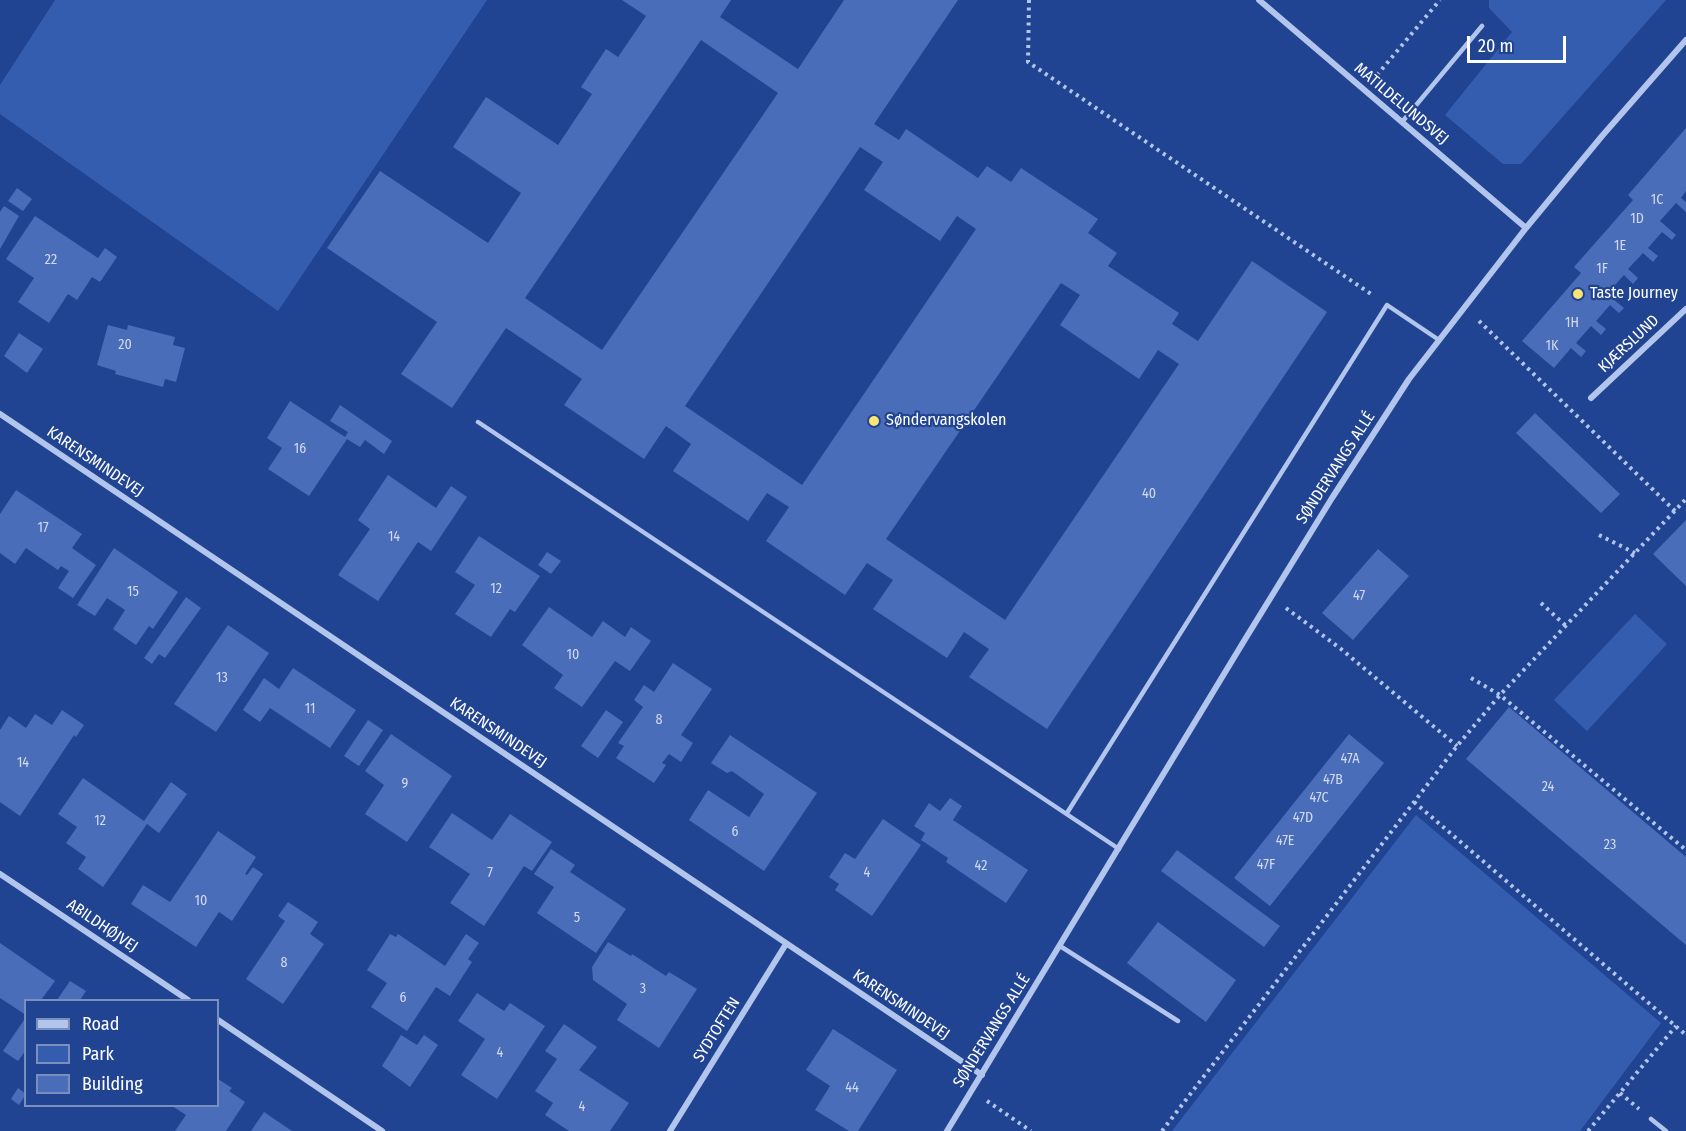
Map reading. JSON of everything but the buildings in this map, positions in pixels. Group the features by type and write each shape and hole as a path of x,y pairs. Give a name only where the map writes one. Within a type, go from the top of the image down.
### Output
{"street":[{"name":"MATILDELUNDSVEJ","path":"1259,0 1526,228"},
{"name":"SØNDERVANGS ALLÉ","path":"946,1131 1271,597 1409,379 1526,228 1686,40"},
{"name":"KJÆRSLUND","path":"1591,398 1686,309"},
{"name":"KARENSMINDEVEJ","path":"0,414 982,1075"},
{"name":"ABILDHØJVEJ","path":"0,874 187,999"},
{"name":"SYDTOFTEN","path":"670,1131 786,944"},
{"path":"219,1021 382,1131"}],"lane":[{"path":"1402,122 1482,27"},
{"path":"1066,813 1387,305 1439,340"},
{"path":"478,422 1119,849"},
{"path":"1060,946 1178,1021"},
{"path":"1651,1119 1666,1131"}],"path":[{"path":"1029,0 1028,62 1387,305"},
{"path":"1364,91 1440,0"},
{"path":"1464,306 1675,511"},
{"path":"1162,1131 1457,746 1500,695 1686,499"},
{"path":"1599,535 1635,553"},
{"path":"1271,597 1341,649 1457,746"},
{"path":"1541,603 1566,626"},
{"path":"1472,678 1500,695 1686,850"},
{"path":"1414,802 1686,1035"},
{"path":"1588,1131 1676,1026"},
{"path":"972,1091 1031,1131"}],"green space":[{"path":"55,0 487,0 278,311 0,114 0,85"},
{"path":"1489,0 1666,0 1521,164 1503,164 1445,115 1512,32 1489,8"},
{"path":"1635,614 1667,644 1587,731 1554,700"},
{"path":"1416,815 1661,1023 1580,1131 1172,1131"}],"place":[{"name":"Taste Journey","path":"1578,294"},
{"name":"Søndervangskolen","path":"874,421"}]}
